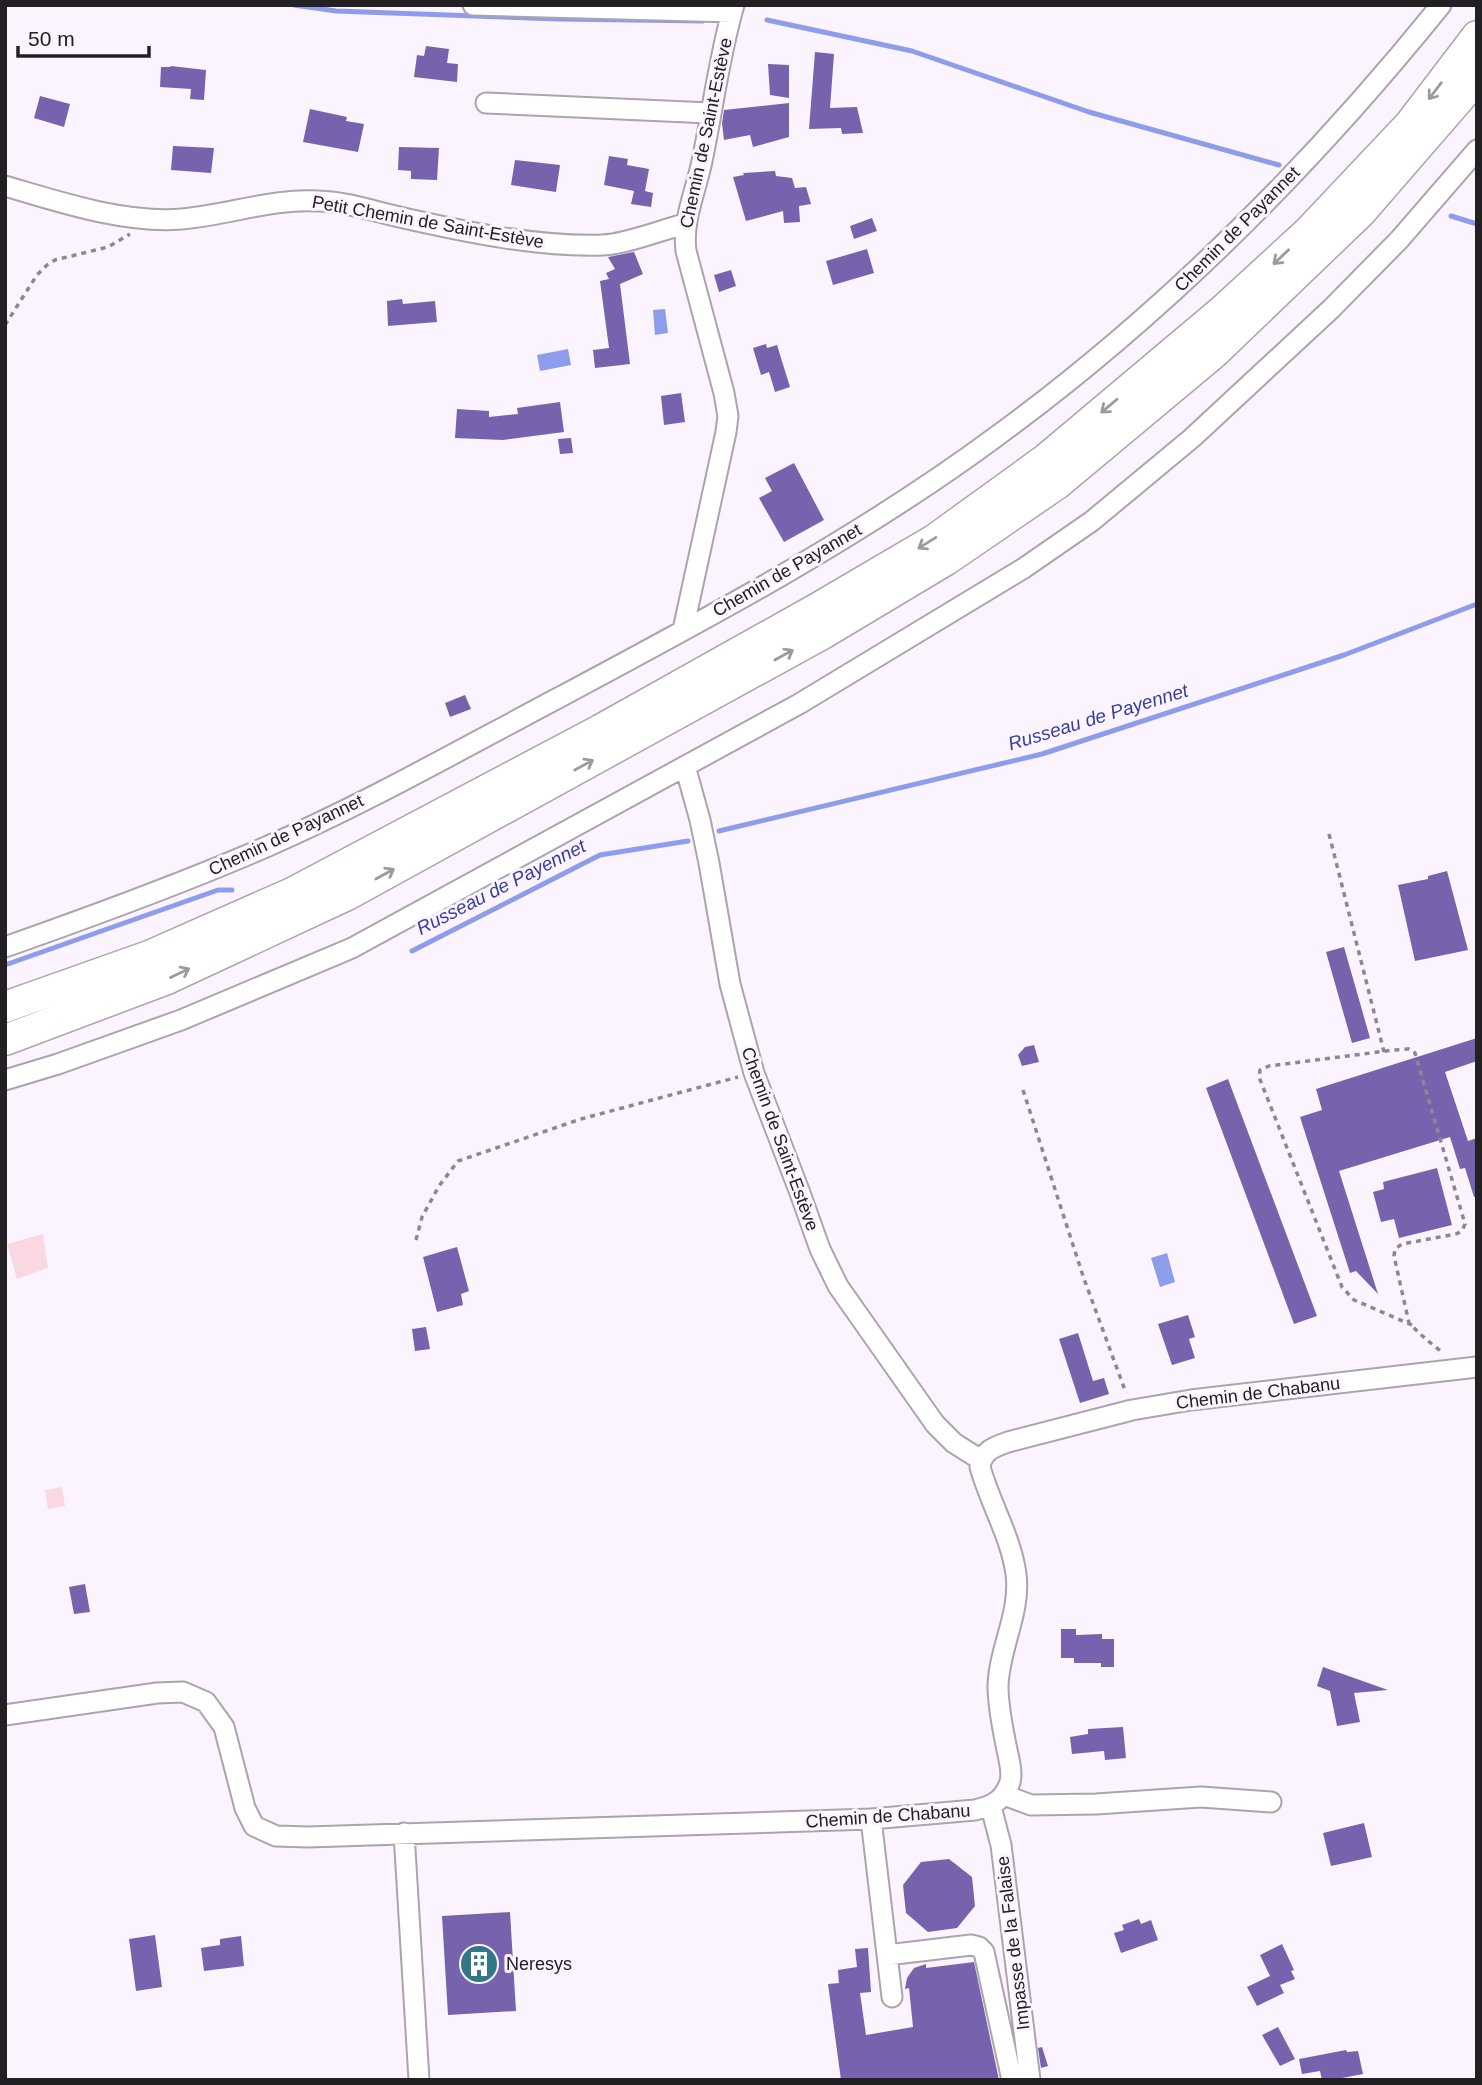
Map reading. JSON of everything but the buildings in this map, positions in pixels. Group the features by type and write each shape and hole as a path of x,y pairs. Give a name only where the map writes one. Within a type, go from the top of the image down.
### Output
{"highway":[{"path":"5,1007 149,956 292,893 600,730 934,540 1046,459 1222,311 1308,232 1410,124 1477,37"},
{"path":"5,1040 167,979 347,895 824,633 946,560 1057,484 1214,353 1361,212 1477,78"},
{"path":"5,1033 117,999"}],"street":[{"path":"473,5 733,8"},
{"name":"Chemin de Payannet","path":"5,947 145,896 267,847 318,823 683,630 856,531 1000,435 1169,296 1265,206 1395,62 1441,5"},
{"name":"Chemin de Saint-Estève","path":"683,630 690,607 728,415 686,251 685,224 701,168 733,8"},
{"path":"486,103 710,113"},
{"path":"5,1080 181,1020 352,948 799,704 1024,568 1092,521 1192,438 1331,309 1399,240 1477,149"},
{"name":"Petit Chemin de Saint-Estève","path":"5,187 141,218 181,219 281,202 322,201 522,240 603,245 685,224"},
{"name":"Chemin de Saint-Estève","path":"685,766 709,863 730,984 754,1073 820,1249 838,1286 934,1424 954,1443 981,1460"},
{"name":"Chemin de Chabanu","path":"981,1460 993,1447 1008,1441 1132,1410 1191,1400 1470,1368"},
{"path":"981,1460 979,1467 1011,1552 1016,1575 1017,1601 998,1684 1000,1714 1011,1778 998,1801 1031,1805 1096,1804 1201,1797 1271,1802"},
{"name":"Chemin de Chabanu","path":"5,1715 157,1693 183,1692 206,1702 224,1727 245,1808 254,1826 276,1836 871,1819 975,1810 998,1801"},
{"name":"Impasse de la Falaise","path":"998,1801 1023,2079"},
{"path":"871,1819 892,1997"},
{"path":"404,1833 419,2080"},
{"path":"887,1955 971,1945 984,1952 1023,2079"}],"path":[{"path":"5,325 37,275 47,265 55,260 95,251 122,240 141,218"},
{"path":"1329,834 1384,1052"},
{"path":"1412,1325 1354,1300 1342,1287 1259,1077 1260,1070 1269,1066 1409,1049 1415,1053 1465,1224 1462,1231 1456,1234 1402,1244 1395,1249 1394,1256 1405,1309 1412,1325 1422,1337 1470,1368"},
{"path":"416,1240 422,1217 439,1186 458,1161 581,1119 754,1073"},
{"path":"1023,1090 1083,1276 1132,1410"}],"shaded area":[{"path":"43,1234 48,1268 17,1279 7,1244"},
{"path":"62,1487 65,1506 48,1509 45,1490"}],"water":[{"path":"665,309 668,333 655,335 653,310"},
{"path":"568,349 571,365 540,371 537,355"},
{"path":"1167,1253 1175,1282 1160,1287 1151,1258"}],"waterway":[{"path":"294,5 336,11 703,21"},
{"path":"767,20 912,51 1089,112 1279,165"},
{"path":"1451,216 1477,224"},
{"name":"Russeau de Payennet","path":"719,831 1042,754 1344,655 1477,604"},
{"name":"Russeau de Payennet","path":"412,951 600,855 688,841"},
{"name":"Russeau de Payennet","path":"5,965 218,890 232,890"}],"place":[{"name":"Neresys","path":"479,1964"}]}
